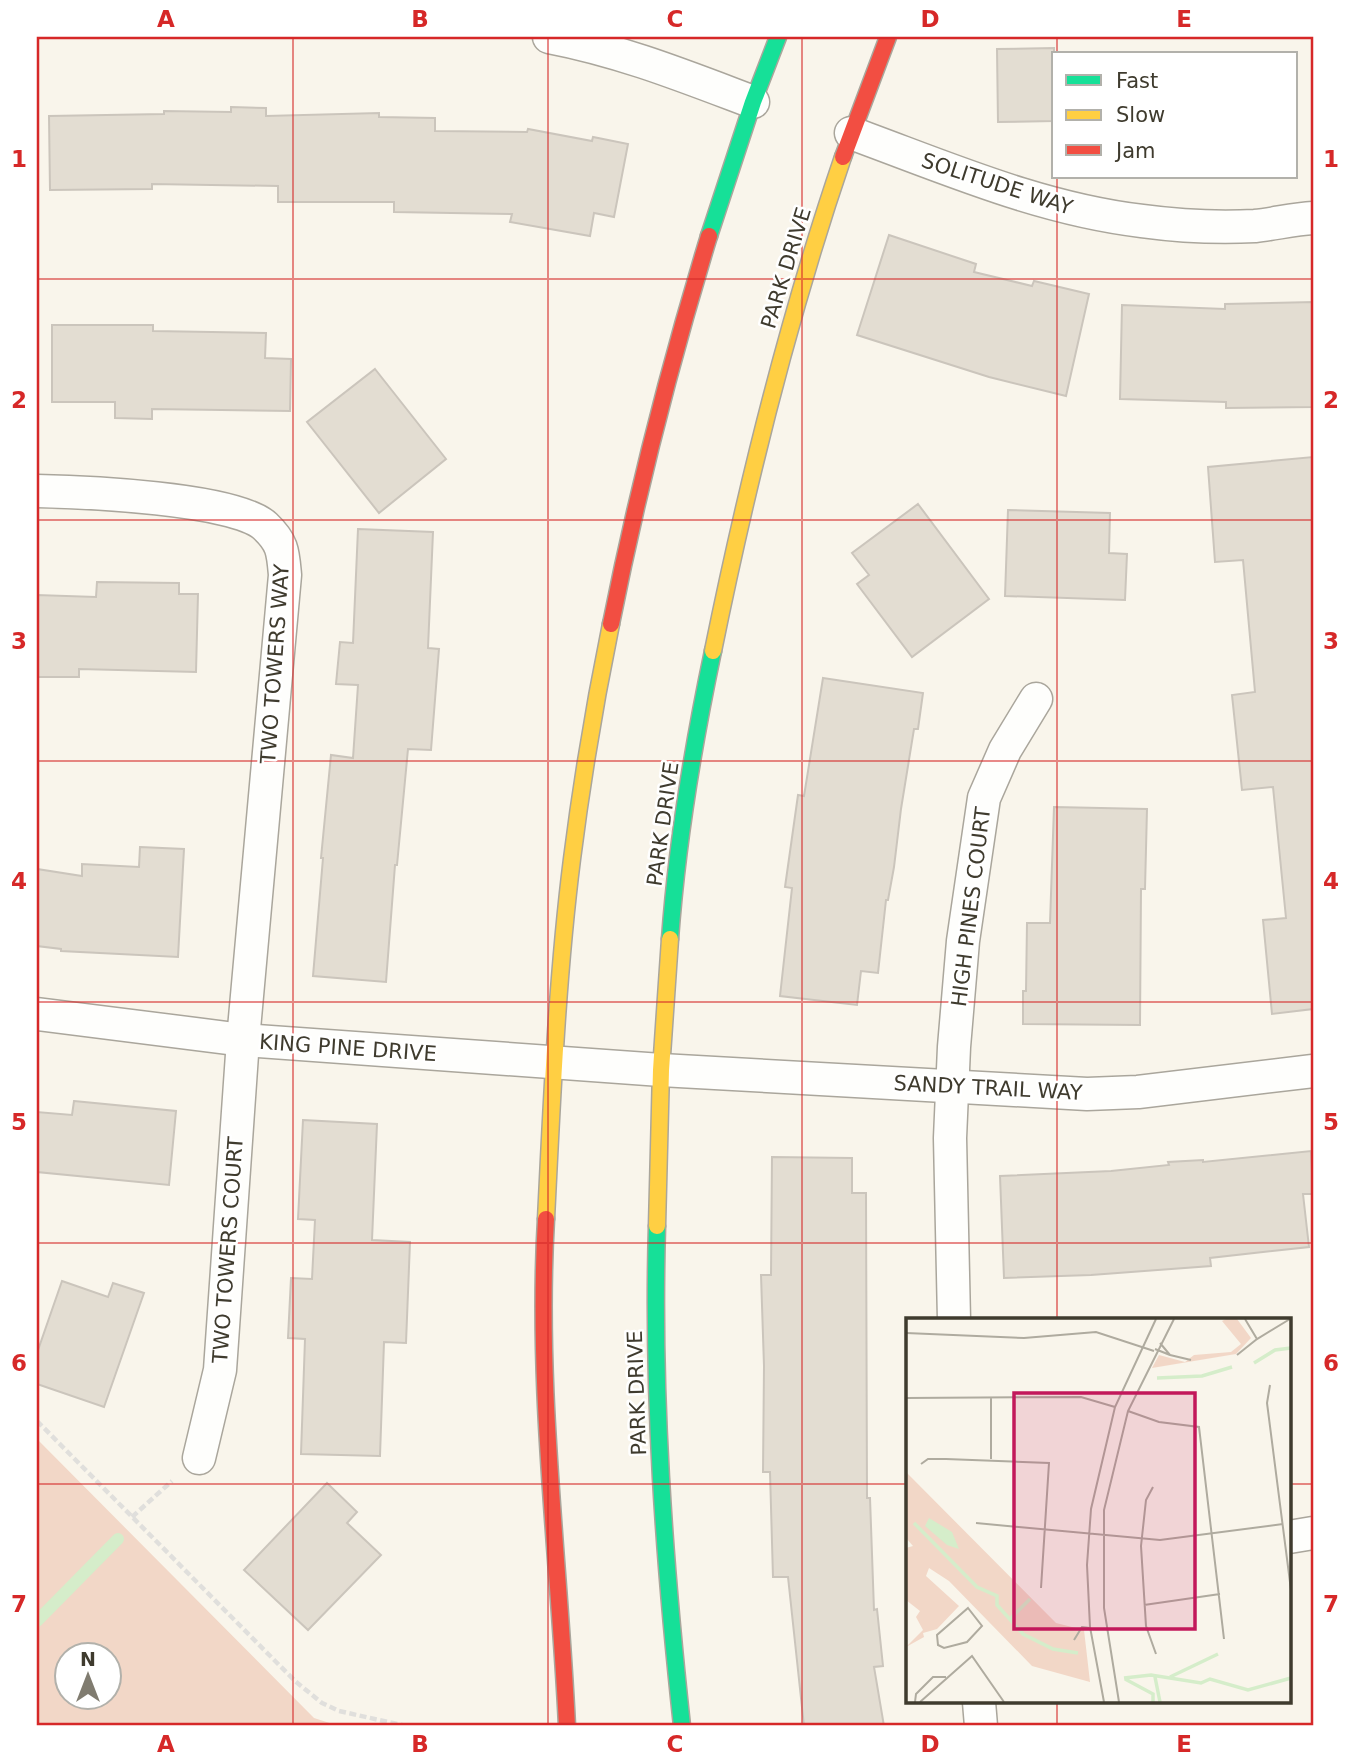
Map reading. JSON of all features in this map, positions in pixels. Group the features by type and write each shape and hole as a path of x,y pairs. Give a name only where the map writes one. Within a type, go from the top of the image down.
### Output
{"main road":[{"path":"567,1726 562,1619 550,1490 542,1284 554,1062 574,849 594,708 628,537 685,314 718,206 778,37"},
{"name":"PARK DRIVE","path":"682,1726 660,1480 655,1286 661,1070 676,876 704,692 732,558 784,348 815,239 851,133 888,37"}],"street":[{"path":"549,37 596,46 641,60 753,102"},
{"name":"SOLITUDE WAY","path":"851,133 1007,192 1082,212 1144,222 1210,226 1256,226 1313,218"},
{"name":"TWO TOWERS WAY","path":"37,491 191,502 231,511 263,524 282,545 285,575 243,1040"},
{"name":"HIGH PINES COURT","path":"954,1318 950,1139 964,941 985,798 1006,750 1036,699"},
{"name":"KING PINE DRIVE","path":"37,1014 243,1040 661,1070"},
{"name":"TWO TOWERS COURT","path":"199,1458 220,1370 243,1040"},
{"name":"SANDY TRAIL WAY","path":"661,1070 1087,1094 1138,1092 1313,1071"},
{"path":"1290,1536 1313,1533"},
{"path":"979,1704 981,1726"}],"path":[{"path":"37,1421 295,1681 322,1703 339,1711 406,1726"},
{"path":"132,1517 199,1458"}],"shaded area":[{"path":"37,1439 314,1718 339,1726 37,1726"}],"building":[{"path":"1054,48 1052,121 998,122 997,49"},
{"path":"231,107 266,108 266,116 379,113 379,117 435,118 435,131 527,132 528,129 592,141 593,137 628,144 614,217 594,213 590,236 510,222 512,214 394,212 394,202 278,202 278,186 152,184 152,189 50,190 49,116 164,114 164,111 231,112"},
{"path":"889,235 976,264 974,272 1032,286 1034,281 1089,294 1066,396 989,377 857,335"},
{"path":"1313,302 1313,407 1226,408 1226,402 1120,399 1122,305 1225,309 1225,304"},
{"path":"52,325 153,325 153,331 266,333 265,358 291,359 290,411 152,409 152,419 115,418 115,402 52,402"},
{"path":"375,369 446,459 379,513 307,422"},
{"path":"1313,457 1313,1009 1272,1014 1263,920 1286,918 1273,787 1242,790 1232,695 1255,692 1243,560 1215,562 1208,467"},
{"path":"918,504 989,599 912,657 857,584 869,575 852,553"},
{"path":"1008,510 1110,513 1109,553 1127,554 1125,600 1005,596"},
{"path":"358,529 433,532 428,648 439,649 431,750 408,749 386,982 313,976 331,755 353,758 358,685 336,684 340,642 353,643"},
{"path":"97,582 179,583 179,594 198,594 196,672 79,669 79,677 37,677 37,595 96,597"},
{"path":"823,678 923,693 918,729 914,729 894,867 886,900 878,973 861,971 857,1005 780,996 792,888 785,887 798,795 804,796"},
{"path":"1054,807 1147,809 1145,889 1141,889 1140,1025 1023,1024 1027,923 1050,923"},
{"path":"140,847 184,849 178,957 61,951 37,946 37,869 82,876 82,864 139,867"},
{"path":"74,1101 176,1111 169,1185 37,1172 37,1112 72,1115"},
{"path":"303,1120 377,1124 372,1240 410,1242 406,1343 384,1342 380,1456 301,1454 305,1339 288,1338 291,1278 312,1279 315,1220 298,1219"},
{"path":"1311,1151 1313,1194 1303,1194 1309,1247 1210,1258 1211,1266 1004,1278 1000,1176 1111,1171 1169,1165 1168,1162 1203,1162"},
{"path":"772,1157 852,1158 852,1193 866,1193 867,1498 870,1498 874,1610 877,1609 883,1666 874,1667 884,1726 804,1726 788,1577 773,1577 770,1472 763,1472 761,1275 771,1275"},
{"path":"62,1281 108,1297 113,1283 144,1293 104,1407 37,1384 37,1353"},
{"path":"327,1483 357,1512 347,1523 381,1555 308,1630 244,1570"}],"waterway":[{"path":"37,1621 118,1539"}],"traffic: fast":[{"path":"709,236 753,102 778,37"},
{"path":"670,939 687,794 713,651"},
{"path":"657,1226 656,1351 661,1476 682,1726"}],"traffic: slow":[{"path":"713,651 770,402 804,279 843,157"},
{"path":"546,1219 562,949 576,829 611,624"},
{"path":"657,1226 661,1070 670,939"}],"traffic: jam":[{"path":"843,157 888,37"},
{"path":"611,624 655,429 709,236"},
{"path":"546,1219 546,1409 567,1726"}]}
